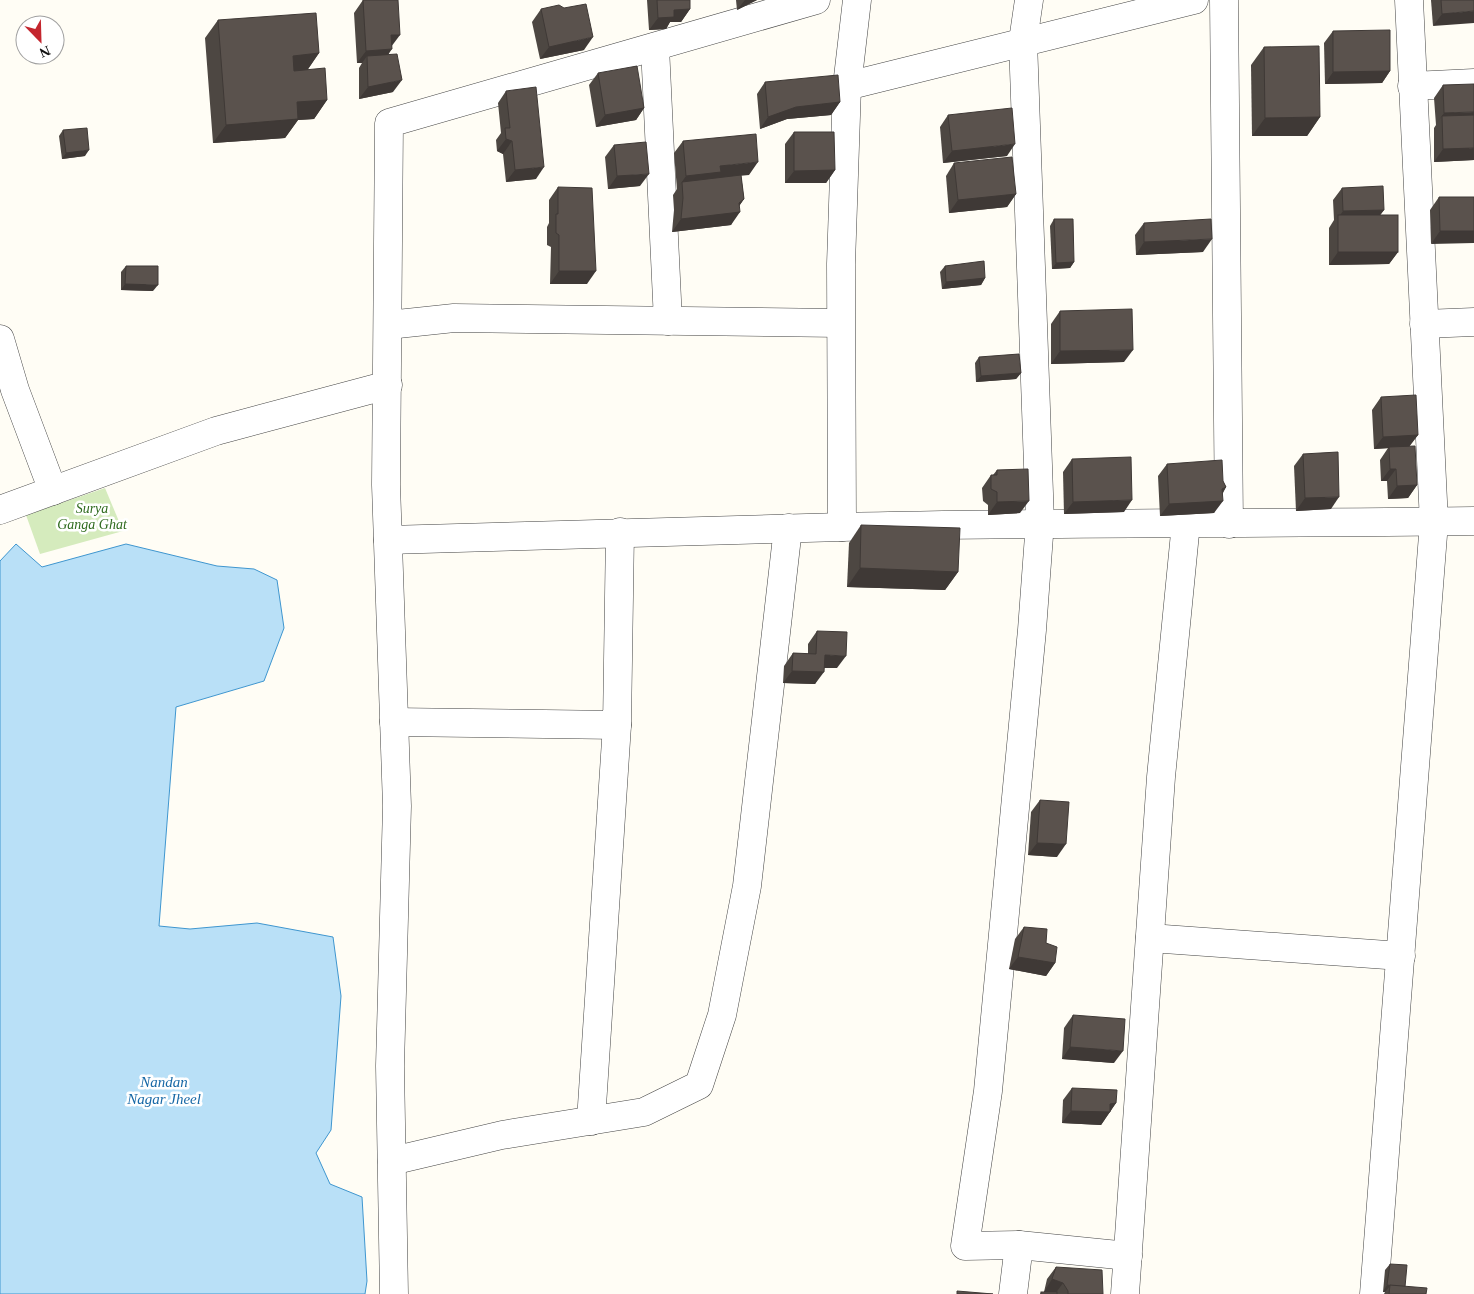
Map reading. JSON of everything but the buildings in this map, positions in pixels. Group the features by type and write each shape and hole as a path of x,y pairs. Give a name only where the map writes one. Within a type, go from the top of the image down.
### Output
{"street":[{"path":"394,1294 390,1066 397,806 388,540 389,123 816,0"},
{"path":"842,527 839,323 847,86 857,0"},
{"path":"1029,0 1023,41 1040,522 1032,630 988,1091 965,1246 1019,1245 1128,1256"},
{"path":"847,86 1194,0"},
{"path":"1224,0 1229,524"},
{"path":"1374,1294 1434,522 1409,0"},
{"path":"655,47 668,320"},
{"path":"1412,86 1474,83"},
{"path":"388,325 454,318 839,323"},
{"path":"1424,324 1474,322"},
{"path":"0,339 14,390 53,491"},
{"path":"0,510 216,430 388,384"},
{"path":"388,540 620,532 1040,522 1229,524 1474,521"},
{"path":"1125,1294 1161,777 1186,524"},
{"path":"392,1161 502,1135 644,1112 699,1085 722,1015 747,886 788,528"},
{"path":"591,1121 616,725 620,532"},
{"path":"394,722 616,725"},
{"path":"1150,938 1401,956"},
{"path":"1013,1294 1019,1245"}],"green space":[{"name":"Surya Ganga Ghat","path":"105,488 123,531 40,554 26,515"}],"water":[{"name":"Nandan Nagar Jheel","path":"16,544 42,567 126,544 217,566 254,569 277,580 284,628 264,681 176,707 159,926 190,929 257,923 333,937 341,996 331,1130 316,1153 330,1184 362,1197 367,1281 365,1294 0,1294 0,561"}]}
